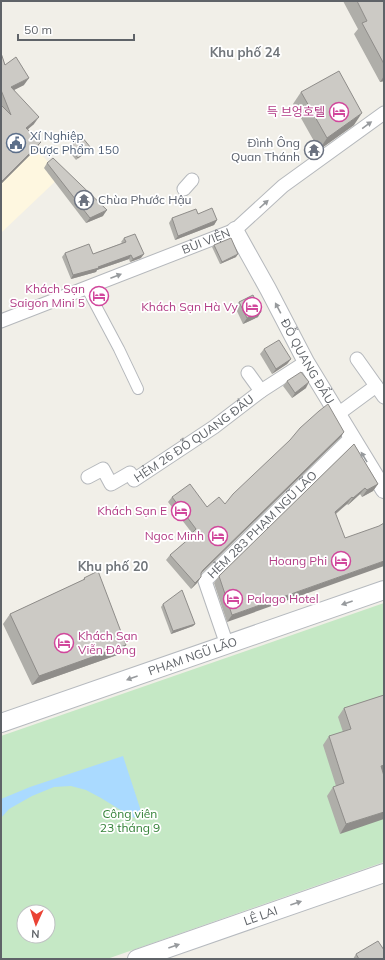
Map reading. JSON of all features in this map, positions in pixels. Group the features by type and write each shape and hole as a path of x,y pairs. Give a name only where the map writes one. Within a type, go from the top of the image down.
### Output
{"main road":[{"name":"PHẠM NGŨ LÃO","path":"1,723 384,590"},
{"name":"LÊ LAI","path":"137,959 384,873"}],"street":[{"name":"BÙI VIỆN","path":"1,320 235,230 283,186 384,113"},
{"name":"ÐỖ QUANG ÐẨU","path":"235,230 306,362 384,490"},
{"path":"86,288 119,349 138,389"},
{"path":"338,414 380,392 357,359"},
{"name":"HẺM 26 ÐỖ QUANG ÐẦU","path":"88,477 103,469 111,484 130,473 134,480 214,427 261,391 306,362"},
{"path":"248,373 261,391"},
{"name":"HẺM 283 PHẠM NGŨ LÃO","path":"227,645 204,581 352,437"}],"shaded area":[{"name":"Xí Nghiệp Dược Phẩm 150","path":"1,110 61,176 1,233"}],"green space":[{"name":"Công viên 23 tháng 9","path":"384,603 384,862 107,959 1,959 1,736"}],"water":[{"path":"123,756 140,808 140,813 137,818 132,817 86,790 71,786 54,787 32,796 9,809 1,818 1,799 30,787"}],"building":[{"path":"357,1 384,1 384,64 362,23 367,21"},
{"path":"1,53 5,65 16,57 29,78 11,87 39,117 26,128 41,142 2,181 1,105 11,115 1,90"},
{"path":"339,71 362,113 327,138 301,92"},
{"path":"82,137 91,148 78,158 69,147"},
{"path":"53,158 107,210 90,218 47,163"},
{"path":"212,208 217,220 178,236 172,218 196,209 198,214"},
{"path":"135,234 144,254 133,259 131,255 98,267 99,268 73,275 65,253 89,244 93,254 126,242 124,238"},
{"path":"231,238 238,254 222,262 214,245"},
{"path":"253,295 261,312 247,318 239,302"},
{"path":"279,340 291,359 276,369 264,349"},
{"path":"301,372 309,382 295,393 287,381"},
{"path":"328,404 344,432 203,570 201,577 195,583 170,555 191,537 190,535 196,529 172,497 190,484 207,507 219,497 225,504 233,494 290,440 300,428"},
{"path":"354,444 378,484 367,490 365,488 335,512 345,538 384,523 384,561 232,615 219,576"},
{"name":"Khách Sạn Viễn Đông","path":"98,571 126,645 39,676 10,614 85,579 84,578"},
{"path":"182,590 195,624 173,631 163,604"},
{"path":"384,695 384,765 381,766 384,776 384,812 346,824 333,787 344,783 329,736 351,729 344,708"},
{"path":"378,941 384,950 384,959 359,959 356,954"}],"place":[{"name":"득 브엉호텔","path":"339,112"},
{"name":"Xí Nghiệp Dược Phẩm 150","path":"16,143"},
{"name":"Đình Ông Quan Thánh","path":"314,150"},
{"name":"Chùa Phước Hậu","path":"84,200"},
{"name":"Khách Sạn Saigon Mini 5","path":"99,296"},
{"name":"Khách Sạn Hà Vy","path":"252,307"},
{"name":"Khách Sạn E","path":"181,511"},
{"name":"Ngoc Minh","path":"218,536"},
{"name":"Hoang Phi","path":"341,561"},
{"name":"Palago Hotel","path":"233,599"},
{"name":"Khách Sạn Viễn Đông","path":"64,643"}],"district":[{"name":"Khu phố 24","path":"245,52"},
{"name":"Khu phố 20","path":"113,566"}]}
